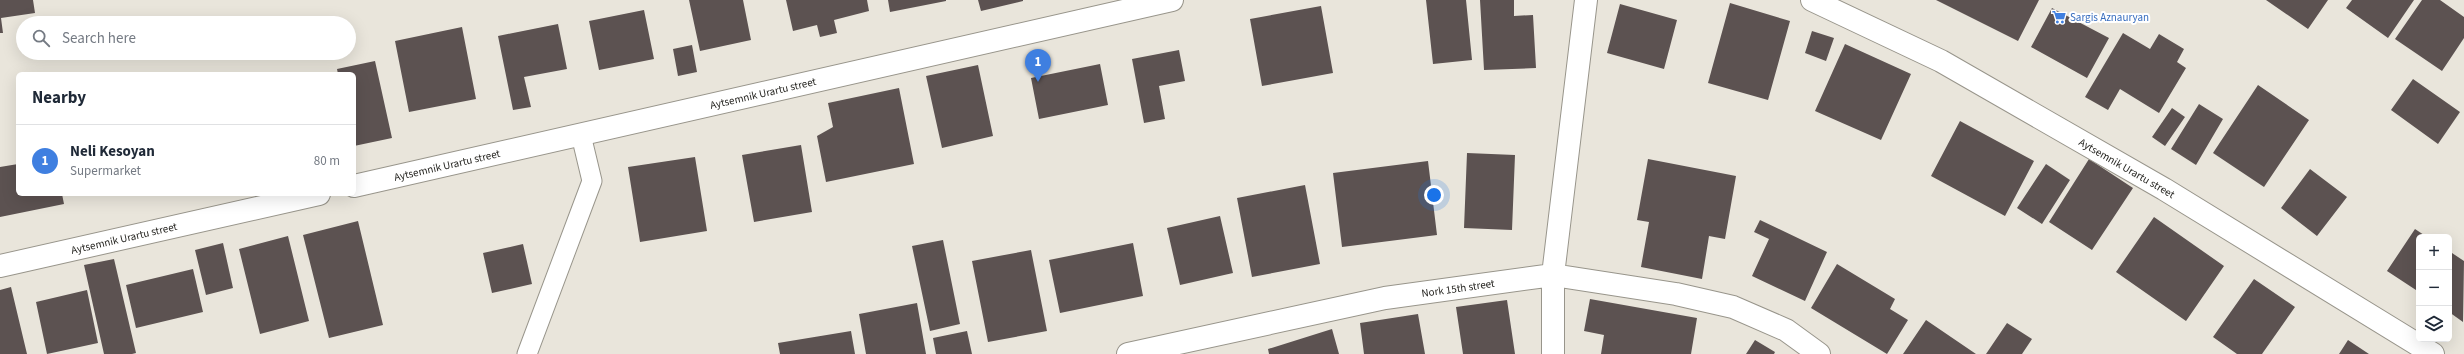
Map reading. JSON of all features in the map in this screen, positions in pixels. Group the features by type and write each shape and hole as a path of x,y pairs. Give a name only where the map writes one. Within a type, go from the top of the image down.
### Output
{"street":[{"name":"Aytsemnik Urartu street","path":"356,186 1172,0"},
{"path":"1552,354 1553,275 1586,0"},
{"name":"Aytsemnik Urartu street","path":"1812,0 1941,61 2164,189 2432,354"},
{"name":"Aytsemnik Urartu street","path":"0,266 310,196"},
{"name":"Nork 15th street","path":"1128,354 1385,298 1553,275 1676,294 1733,307 1786,330 1819,354"}],"lane":[{"path":"527,354 592,181 581,135"}],"building":[{"path":"0,0 33,0 35,13 1,18 3,33 0,33"},
{"path":"689,0 743,0 751,40 700,51"},
{"path":"786,0 867,0 869,11 834,20 837,33 820,37 817,25 793,31"},
{"path":"888,0 946,0 946,1 890,12"},
{"path":"978,0 1023,0 1023,1 981,11"},
{"path":"1426,0 1466,0 1472,60 1433,64"},
{"path":"1480,0 1514,0 1514,16 1533,15 1536,68 1484,70"},
{"path":"1936,0 2039,0 2018,41"},
{"path":"2266,0 2328,0 2308,29"},
{"path":"2352,0 2414,0 2388,38 2346,8"},
{"path":"2422,0 2440,0 2464,17 2464,38 2442,71 2395,39"},
{"path":"1730,3 1790,21 1768,100 1708,83"},
{"path":"1620,4 1677,20 1664,69 1607,53"},
{"path":"1321,6 1333,73 1262,86 1250,19"},
{"path":"2052,8 2109,38 2087,78 2031,47"},
{"path":"644,10 654,59 599,70 589,21"},
{"path":"558,24 567,69 524,77 531,107 513,110 498,36"},
{"path":"462,27 476,99 409,112 395,41"},
{"path":"1812,31 1834,38 1826,61 1805,53"},
{"path":"2123,33 2150,49 2159,34 2184,49 2177,62 2186,68 2159,113 2120,89 2108,110 2085,97"},
{"path":"1845,44 1911,74 1881,140 1815,111"},
{"path":"692,45 697,72 678,76 673,49"},
{"path":"1179,50 1185,81 1159,86 1165,119 1144,123 1132,59"},
{"path":"375,61 392,138 356,146 356,72 338,72 337,69"},
{"path":"1100,64 1108,105 1039,119 1031,78"},
{"path":"978,65 993,136 942,148 926,76"},
{"path":"2413,79 2460,112 2438,144 2391,110"},
{"path":"2258,85 2309,120 2264,187 2213,153"},
{"path":"899,88 914,164 826,182 817,136 833,127 828,103"},
{"path":"2199,104 2223,119 2196,165 2171,149"},
{"path":"2172,108 2185,117 2165,146 2152,137"},
{"path":"1960,121 2034,161 2005,216 1931,176"},
{"path":"801,145 812,212 754,222 742,155"},
{"path":"1467,153 1515,155 1512,230 1464,228"},
{"path":"695,157 707,231 640,242 628,167"},
{"path":"1648,159 1736,176 1725,239 1709,236 1702,279 1641,267 1649,222 1637,220"},
{"path":"2089,159 2133,188 2092,250 2049,222"},
{"path":"1428,161 1437,235 1342,247 1333,173"},
{"path":"16,164 16,196 62,196 64,204 0,217 0,167"},
{"path":"2046,164 2070,180 2042,224 2017,208"},
{"path":"2310,169 2347,197 2317,236 2281,208"},
{"path":"1305,185 1320,264 1252,277 1237,198"},
{"path":"1220,216 1233,273 1180,285 1167,228"},
{"path":"2154,217 2224,266 2186,321 2116,272"},
{"path":"1760,220 1827,252 1805,301 1752,276 1769,239 1754,232"},
{"path":"358,221 383,325 329,338 303,235"},
{"path":"2415,229 2422,234 2416,234 2416,290 2387,271"},
{"path":"288,236 309,321 260,334 239,249"},
{"path":"943,240 960,324 930,331 912,246"},
{"path":"223,243 233,288 206,295 195,250"},
{"path":"1133,243 1143,296 1060,313 1049,260"},
{"path":"523,244 532,284 492,293 483,253"},
{"path":"1031,250 1047,331 988,342 972,261"},
{"path":"2452,253 2464,261 2463,322 2452,314"},
{"path":"114,259 136,353 132,354 104,354 84,265"},
{"path":"1837,264 1895,299 1890,309 1908,320 1887,354 1811,308"},
{"path":"193,269 203,312 136,328 126,285"},
{"path":"2254,279 2295,307 2262,354 2237,354 2213,337"},
{"path":"11,287 27,354 0,354 0,290"},
{"path":"87,290 98,343 47,354 36,302"},
{"path":"1590,299 1697,318 1691,354 1601,354 1604,335 1584,331"},
{"path":"1507,300 1515,354 1463,354 1456,307"},
{"path":"917,303 926,354 866,354 859,314"},
{"path":"1418,314 1425,354 1364,354 1360,323"},
{"path":"1926,320 1976,354 1903,354"},
{"path":"2007,323 2032,339 2022,354 1986,354"},
{"path":"1332,329 1339,354 1269,354 1268,349"},
{"path":"851,331 855,354 780,354 778,343"},
{"path":"967,331 972,354 936,354 933,338"},
{"path":"1755,340 1775,352 1774,354 1746,354"},
{"path":"2348,340 2369,354 2339,354"}],"place":[{"name":"Sargis Aznauryan","path":"2059,17"},
{"name":"Neli Kesoyan","path":"1038,82"}]}
